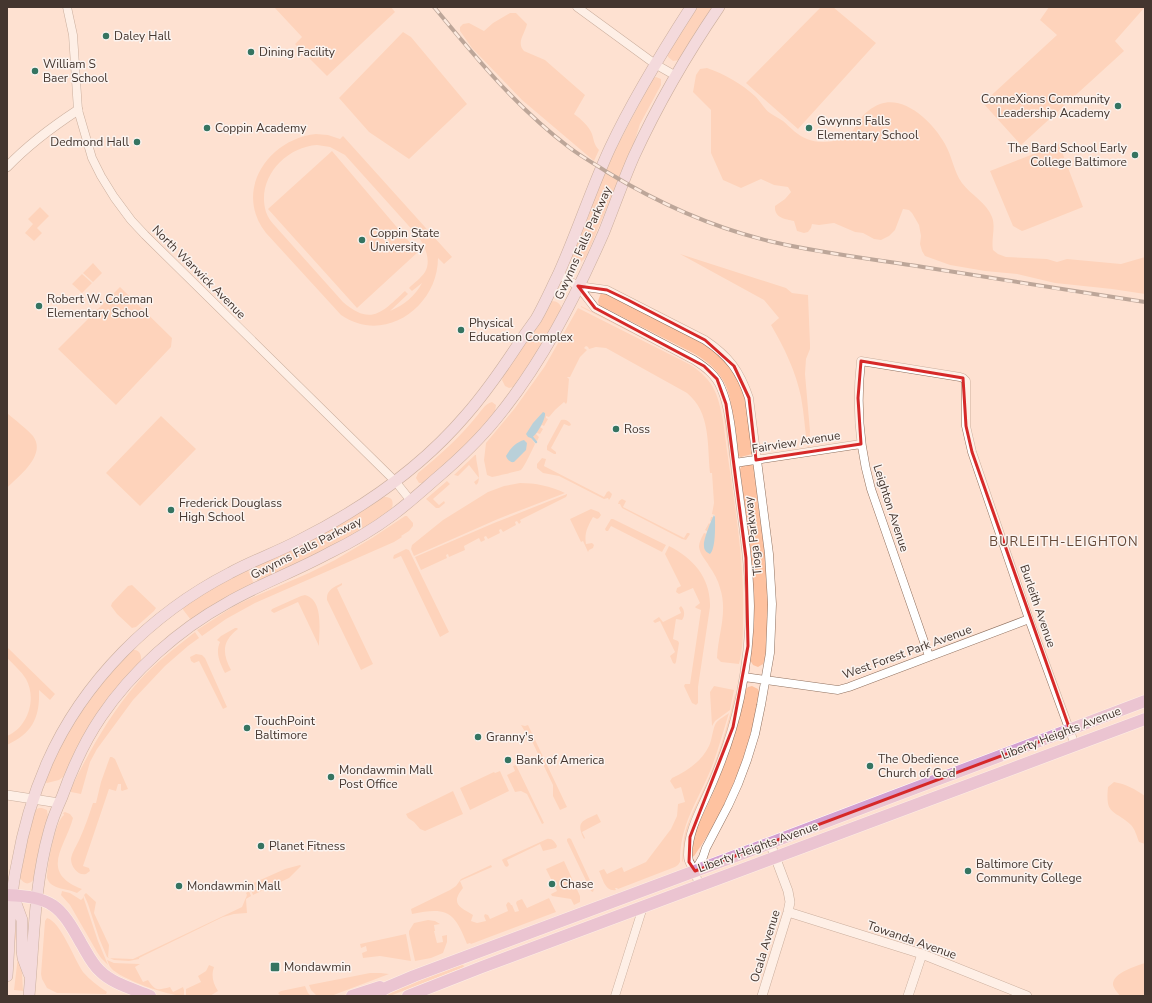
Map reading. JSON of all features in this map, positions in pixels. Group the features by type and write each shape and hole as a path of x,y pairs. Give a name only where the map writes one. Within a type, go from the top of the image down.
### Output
{"main road":[{"name":"Gwynns Falls Parkway","path":"7,976 10,895 26,826 34,798 48,760 79,705 114,662 135,640 167,612 211,583 233,571 294,543 338,520 366,503 395,482 447,436 463,419 488,389 537,317 558,274 611,146 655,64 691,7"},
{"name":"Gwynns Falls Parkway","path":"29,996 37,898 49,832 73,769 101,718 132,679 174,638 225,604 311,563 365,533 396,513 466,452 482,435 508,403 542,355 569,308 605,229 614,203 634,158 655,115 702,31 719,7"},
{"name":"Liberty Heights Avenue","path":"372,996 388,987 414,976 1145,701"},
{"name":"Liberty Heights Avenue","path":"408,996 1145,718"},
{"path":"10,895 37,898 47,901 62,912 95,966 104,975 150,996"},
{"path":"10,895 22,920 23,958 30,979"},
{"path":"352,996 414,976"}],"street":[{"name":"North Warwick Avenue","path":"67,7 72,35 78,110 92,158 114,197 131,220 169,260 395,482 411,500"},
{"path":"577,7 655,64 676,76"},
{"path":"9,162 62,120 78,110"},
{"name":"Tioga Parkway","path":"558,274 578,286 595,308 704,366 717,379 726,404 735,463 746,558 750,606 748,646 744,677 733,727 714,779 690,837 688,847 689,862 695,871 698,886"},
{"name":"Tioga Parkway","path":"578,286 607,290 705,340 727,356 740,376 749,398 769,554 772,604 770,652 755,734 747,760 728,806 695,871"},
{"name":"Burleith Avenue","path":"861,361 960,377 966,380 966,426 972,452 1029,619 1075,745"},
{"name":"Leighton Avenue","path":"861,361 858,420 865,466 871,489 929,656"},
{"name":"Fairview Avenue","path":"735,463 861,444"},
{"name":"West Forest Park Avenue","path":"744,677 838,690 1029,619"},
{"path":"7,795 59,803"},
{"name":"Ocala Avenue","path":"762,996 790,902 788,891 770,843"},
{"path":"615,996 643,907"},
{"name":"Towanda Avenue","path":"788,912 922,954 1026,996"},
{"path":"908,996 922,954"}],"highlighted area":[{"path":"578,286 607,290 628,300 705,340 734,366 749,398 756,460 861,444 858,398 861,361 963,378 966,426 972,452 1070,730 695,871 689,862 690,837 733,727 748,646 746,558 726,404 717,379 704,366 595,308"}],"shaded area":[{"path":"274,7 391,7 395,12 327,76 295,44 302,37"},
{"path":"696,7 713,7 680,60 673,61 667,54"},
{"path":"821,7 833,7 876,43 798,129 746,83"},
{"path":"1049,7 1145,7 1115,41 1124,51 1021,145 983,103 1057,35 1040,20"},
{"path":"510,13 516,13 527,24 521,41 524,51 545,60 585,95 574,114 589,128 599,150 594,161 522,100 472,48 460,31 460,27 463,24 469,23 484,31 493,23"},
{"path":"403,32 411,37 467,104 409,159 369,132 339,98"},
{"path":"707,68 733,80 751,92 768,111 783,121 800,136 813,141 826,142 845,137 854,129 865,113 880,104 890,102 909,107 934,128 947,149 962,183 983,203 990,212 994,225 993,250 998,254 1006,257 1047,259 1057,262 1067,259 1121,264 1145,257 1145,294 1055,283 1017,274 985,271 950,265 925,256 920,244 921,236 919,225 909,210 903,209 895,230 889,236 881,240 874,239 863,233 855,232 834,223 819,225 812,224 808,232 804,233 797,231 794,221 781,217 775,210 775,206 785,199 791,192 788,187 774,185 761,179 741,188 723,180 711,153 711,110 693,92 696,75 700,69"},
{"path":"656,77 661,79 661,85 640,124 633,146 586,257 581,262 577,261 573,258 571,252 611,158 653,78"},
{"path":"316,134 328,135 340,139 343,136 452,257 444,264 438,258 436,276 429,292 419,305 406,316 391,323 374,326 358,323 341,315 266,233 257,217 253,201 255,185 261,170 270,156 283,146 299,138","holes":["317,145 330,147 345,155 416,234 422,242 426,252 428,262 425,272 409,288 412,291 422,283 419,288 409,300 390,311 408,294 405,291 390,305 377,313 370,315 362,314 353,310 343,302 273,224 266,212 264,200 265,188 269,177 284,158 305,147"]},
{"path":"1059,144 1083,207 1022,231 1013,226 990,171"},
{"path":"332,151 418,252 357,308 268,209"},
{"path":"40,207 49,216 37,228 42,233 34,241 25,233 33,224 28,219"},
{"path":"680,254 786,288 792,293 808,295 810,349 806,359 805,374 810,431 809,448 807,446 802,403 796,378 785,351 771,325 779,318 764,300"},
{"path":"93,263 102,273 93,282 83,273"},
{"path":"82,274 92,283 82,293 72,284"},
{"path":"120,287 172,338 171,347 116,405 58,349"},
{"path":"604,291 709,347 726,363 737,378 744,398 747,409 753,452 752,454 741,457 738,456 730,398 726,386 719,374 708,363 693,353 599,305 598,301 601,293"},
{"path":"552,301 558,303 562,310 544,343 513,387 509,388 505,386 502,380 503,376"},
{"path":"581,306 696,363 712,378 724,402 734,482 720,395 709,377 693,364"},
{"path":"578,308 691,365 705,377 717,395 723,420 737,519 742,568 743,624 742,647 739,664 721,662 717,658 723,614 722,597 717,579 702,555 699,547 704,533 707,534 708,532 705,530 709,523 711,525 711,517 715,517 715,515 712,514 714,503 712,473 710,473 708,440 704,419 695,401 687,393 606,348 596,347 589,349 586,346 584,348 587,350 580,357 570,377 567,377 569,379 566,404 564,402 549,417 546,416 548,419 544,426 542,425 540,427 543,429 540,434 536,434 539,437 537,441 533,438 532,439 535,444 523,468 519,471 492,477 487,475 484,460 486,443 515,408 545,366"},
{"path":"492,402 496,405 495,412 468,443 423,483 419,483 416,478 418,473 463,432 485,406"},
{"path":"7,413 33,436 37,450 30,465 7,488"},
{"path":"161,416 196,449 140,506 106,473"},
{"path":"561,420 570,422 571,425 569,426 564,424 551,448 556,452 556,454 554,454 547,450 547,446"},
{"path":"475,455 479,478 469,465 458,476 454,475"},
{"path":"542,458 546,459 544,466 604,497 609,491 612,494 611,497 609,500 608,498 604,499 559,476 543,473 537,468 537,464"},
{"path":"752,464 755,467 768,587 765,659 763,664 758,667 753,665 750,660 750,552 740,469 742,466"},
{"path":"479,478 478,483 476,485 474,482"},
{"path":"447,481 450,484 433,499 439,505 444,501 445,503 439,508 436,508 426,499"},
{"path":"520,483 543,485 565,493 498,519 414,556 411,549 412,545 443,520 488,492 504,486"},
{"path":"567,494 566,497 520,520 521,522 519,524 517,521 515,522 516,525 503,532 501,529 499,530 500,533 488,539 486,536 484,537 485,540 481,542 479,538 464,546 465,550 449,557 448,554 446,555 447,558 421,570 415,557"},
{"path":"384,497 390,498 393,504 392,508 384,515 358,532 330,547 258,582 252,566 315,538 345,522"},
{"path":"622,499 626,501 623,507 684,538 687,533 690,534 686,540 682,539 622,508 620,504 618,504"},
{"path":"591,509 599,512 601,515 597,519 593,517 587,530 586,544 592,543 594,545 588,552 583,541 581,542 570,519"},
{"path":"407,516 413,523 413,526 409,531 401,536 402,537 394,542 255,603 226,619 202,636 197,630 234,606 335,560"},
{"path":"611,519 666,545 662,552 611,526 608,531 606,531 605,529"},
{"path":"669,546 686,557 699,570 704,578 710,597 710,607 698,687 698,703 696,705 692,703 684,686 685,684 690,684 701,610 695,607 700,603 693,588 679,594 676,592 677,588 681,586 665,554"},
{"path":"406,549 409,550 449,632 440,637 401,556 394,559 393,558 394,555"},
{"path":"247,568 254,584 191,620 181,607"},
{"path":"342,583 342,585 337,588 373,664 361,670 327,600 329,591"},
{"path":"132,585 156,608 136,627 132,628 111,606 128,586"},
{"path":"305,595 311,598 318,609 320,625 319,646 298,602 274,613 271,611 272,609"},
{"path":"681,606 684,611 684,617 682,620 676,619 673,639 679,643 675,664 670,656 675,652 660,621 655,623 653,621 659,617 663,622 681,613 679,608"},
{"path":"235,628 238,629 226,643 225,653 231,670 225,673 219,658 218,650 220,642 217,640"},
{"path":"195,632 199,638 165,666 133,700 97,749 90,762 81,794 71,792 71,788 93,746 128,694 151,668"},
{"path":"7,647 55,694 50,700 39,690 38,708 33,723 23,735 7,745 7,736 14,732 25,719 28,712 31,695 26,679 7,658"},
{"path":"131,650 136,650 139,652 141,661 75,754 63,777 59,780 47,783 44,781 67,734 99,686"},
{"path":"196,654 202,655 205,658 227,707 223,709 199,661 194,663 191,661 190,657"},
{"path":"714,686 734,690 730,710 715,721 712,726 710,692"},
{"path":"752,686 758,689 759,699 741,766 715,823 705,840 692,857 694,837 697,827 714,791 728,755 737,727 745,690"},
{"path":"735,694 723,746 707,786 690,821 682,862 683,843 686,830 716,761"},
{"path":"729,713 711,769 686,825 681,848 680,862 678,865 618,889 615,888 616,890 609,889 599,871 604,869 607,874 622,867 624,872 646,862 671,829 677,816 678,804 685,802 681,787 675,789 670,781 702,757 709,746 716,723"},
{"path":"521,725 528,725 567,807 560,810 553,796 553,785 529,735"},
{"path":"110,757 115,759 128,789 122,791 121,784 118,784 116,791 109,789 83,866 89,868 90,871 86,874 80,874 72,865 71,859 73,851 84,830 93,803 96,803 101,782"},
{"path":"516,765 544,823 542,824 527,794 521,791 515,792 507,775 515,771 513,766"},
{"path":"500,771 509,791 470,810 460,788 494,772"},
{"path":"1114,782 1130,787 1145,796 1145,844 1139,842 1131,825 1109,808 1107,796 1108,787"},
{"path":"453,791 463,814 425,831 420,829 408,818 406,814"},
{"path":"39,808 47,810 48,817 34,879 27,883 23,882 20,878 22,856 35,810"},
{"path":"65,812 70,814 73,818 61,848 58,858 58,866 61,875 69,882 82,889 77,893 52,885 47,878 48,864 55,834 64,815 63,813"},
{"path":"597,814 601,822 582,832 585,838 584,839 581,833 580,825 584,820"},
{"path":"569,838 571,839 594,889 593,892 591,891 567,841"},
{"path":"547,839 554,842 557,846 556,848 543,851 540,844 507,860 509,865 507,867 505,866 502,860 503,859"},
{"path":"564,861 580,896 580,902 574,905 571,899 552,896 551,894 557,891 546,869"},
{"path":"491,865 492,867 460,881 463,888 459,893 457,901 461,907 473,915 471,921 477,923 486,921 484,916 485,914 488,915 490,919 508,911 506,905 508,902 512,905 515,912 519,911 516,903 522,899 527,908 549,898 556,912 471,944 467,944 458,924 448,914 434,911 412,914 411,909 450,890 456,886 461,879"},
{"path":"301,866 289,878 253,895 249,885 285,869"},
{"path":"62,891 70,893 81,900 83,896 98,941 108,965 101,958 70,905 61,895"},
{"path":"249,891 251,896 246,899 247,913 223,917 139,959 129,961 114,960 109,958 133,959 242,907 247,895 246,893"},
{"path":"86,893 96,902 94,913 109,945 108,957 99,938 84,895"},
{"path":"17,917 23,991 14,990 18,956 15,937"},
{"path":"47,918 57,926 62,933 83,972 94,983 107,992 106,994 57,993 47,988 41,974 45,921"},
{"path":"428,920 435,921 440,924 434,925 437,943 443,942 442,936 447,935 447,942 443,953 431,958 415,961 409,931 414,923"},
{"path":"406,934 411,961 380,956 363,958 362,953 367,951 366,946 361,948 360,944"},
{"path":"107,960 114,963 140,964 135,967 143,982 148,980 153,987 158,989 170,987 173,992 183,987 184,996 168,993 134,982 116,972 110,967"},
{"path":"1145,963 1145,996 1120,996 1113,985 1116,977 1125,971"},
{"path":"463,964 464,967 390,996 381,996 397,988"},
{"path":"209,965 214,967 213,979 218,991 210,996 186,996 186,989 201,982 198,976 206,971"},
{"path":"370,973 389,974 331,996 317,996 311,990 309,985"},
{"path":"305,986 311,996 281,996 278,993 281,991"}],"water":[{"path":"543,412 545,413 545,416 540,427 533,437 528,437 526,434"},
{"path":"524,440 527,443 526,450 514,462 510,461 506,456 511,448"},
{"path":"714,515 714,542 710,554 706,552 704,543"}],"waterway":[{"path":"531,436 536,442"}],"railway":[{"path":"434,7 498,82 551,133 607,172 665,204 685,213 726,229 769,241 807,249 1145,302"}],"place":[{"name":"Daley Hall","path":"106,36"},
{"name":"Dining Facility","path":"251,52"},
{"name":"William S Baer School","path":"35,71"},
{"name":"ConneXions Community Leadership Academy","path":"1118,106"},
{"name":"Coppin Academy","path":"207,128"},
{"name":"Gwynns Falls Elementary School","path":"809,128"},
{"name":"Dedmond Hall","path":"137,142"},
{"name":"The Bard School Early College Baltimore","path":"1135,155"},
{"name":"Coppin State University","path":"362,240"},
{"name":"Robert W. Coleman Elementary School","path":"39,306"},
{"name":"Physical Education Complex","path":"461,330"},
{"name":"Ross","path":"616,429"},
{"name":"Frederick Douglass High School","path":"171,510"},
{"name":"TouchPoint Baltimore","path":"247,728"},
{"name":"Granny's","path":"478,737"},
{"name":"Bank of America","path":"508,760"},
{"name":"The Obedience Church of God","path":"870,766"},
{"name":"Mondawmin Mall Post Office","path":"331,777"},
{"name":"Planet Fitness","path":"261,846"},
{"name":"Baltimore City Community College","path":"968,871"},
{"name":"Chase","path":"552,884"},
{"name":"Mondawmin Mall","path":"179,886"},
{"name":"Mondawmin","path":"275,967"}],"district":[{"name":"BURLEITH-LEIGHTON","path":"1064,541"}]}
